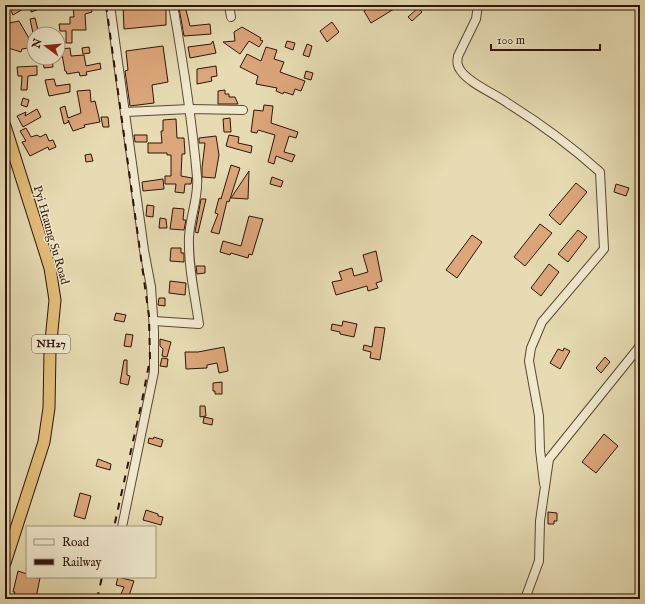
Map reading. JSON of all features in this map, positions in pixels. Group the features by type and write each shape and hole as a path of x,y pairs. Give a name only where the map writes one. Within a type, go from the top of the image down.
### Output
{"highway":[{"name":"Pyi Htaung Su Road","path":"5,126 50,268 55,300 50,350 49,408 44,442 5,563"}],"street":[{"path":"110,5 144,250 151,287 154,321 154,372 122,526"},
{"path":"154,321 198,324 191,268 189,236 197,188 190,109 174,5"},
{"path":"229,5 231,17"},
{"path":"478,5 476,19 458,56 457,63 461,71 468,79 509,104 576,151 600,172 604,249 542,322 531,348 529,361 539,416 540,450 544,484"},
{"path":"125,112 190,109 243,110"},
{"path":"525,599 539,561 540,521 544,484 549,459 640,346"}],"building":[{"path":"8,5 30,5 13,15"},
{"path":"30,5 36,5 37,10 31,12"},
{"path":"91,5 92,12 85,14 86,30 72,30 72,43 66,43 66,26 59,26 59,24 70,24 70,17 74,17 73,6"},
{"path":"123,5 135,5 136,9 166,6 166,25 124,29"},
{"path":"373,5 392,5 394,9 371,23 364,11"},
{"path":"185,6 190,26 210,24 211,34 184,36 179,8"},
{"path":"418,8 422,12 412,21 408,17"},
{"path":"35,18 37,26 31,26 30,19"},
{"path":"19,21 26,33 26,48 22,49 21,52 5,47 5,29 7,28 5,24"},
{"path":"332,22 339,32 327,42 320,31"},
{"path":"242,27 261,38 260,40 263,41 259,47 249,41 240,54 223,42 235,41 234,32"},
{"path":"213,41 216,53 190,58 188,47 211,44"},
{"path":"287,41 295,43 293,50 285,47"},
{"path":"307,44 312,46 309,57 303,55"},
{"path":"163,46 168,82 152,85 154,103 130,106 125,71 128,70 126,51"},
{"path":"89,47 90,53 83,54 82,48"},
{"path":"266,47 277,50 274,59 284,62 280,72 305,81 301,91 295,89 293,95 284,92 283,94 276,91 277,88 256,84 258,76 240,67 247,54 261,61"},
{"path":"66,48 70,48 71,56 84,55 86,66 100,63 101,69 86,72 87,75 80,76 79,72 67,74 64,66 66,66"},
{"path":"37,66 37,75 28,76 27,90 21,90 22,76 18,76 17,67"},
{"path":"44,66 53,66 53,67 44,68"},
{"path":"216,66 217,76 211,77 212,81 197,84 197,69"},
{"path":"306,71 313,73 311,80 304,78"},
{"path":"54,79 56,86 70,84 70,92 49,96 45,80"},
{"path":"90,90 91,102 95,101 100,122 84,125 85,127 73,131 69,122 64,124 60,108 65,106 68,118 81,113 77,91"},
{"path":"225,90 225,94 229,94 229,97 235,97 238,104 218,104 218,91"},
{"path":"23,98 29,100 27,107 21,105"},
{"path":"264,105 273,106 271,123 298,132 296,138 289,136 284,152 295,155 292,162 276,156 274,164 268,162 275,135 258,130 257,133 251,132 254,110 263,111"},
{"path":"37,109 41,117 23,127 17,116 26,112 25,116"},
{"path":"101,117 108,117 109,127 103,127"},
{"path":"230,118 231,132 224,132 223,119"},
{"path":"176,119 177,138 184,138 185,154 182,154 181,176 192,178 191,184 185,184 184,193 175,192 176,184 165,184 165,176 171,176 171,155 167,155 167,153 148,153 148,143 162,143 161,131 163,131 163,120"},
{"path":"26,128 31,137 37,135 40,137 46,134 49,141 53,140 56,147 49,150 48,147 30,156 22,142 26,141 20,131"},
{"path":"134,135 147,135 147,142 135,142"},
{"path":"229,135 239,137 238,143 252,146 251,153 226,146"},
{"path":"216,136 219,155 215,178 202,177 205,143 199,143 199,138"},
{"path":"91,154 93,161 86,162 85,155"},
{"path":"231,165 240,168 229,202 227,201 219,234 211,232 218,214 215,213 219,198 221,199"},
{"path":"249,171 248,199 231,198"},
{"path":"272,177 283,181 281,187 270,184"},
{"path":"163,179 164,189 143,191 142,182"},
{"path":"576,183 587,192 560,225 549,215"},
{"path":"616,184 629,188 626,196 614,192"},
{"path":"201,199 206,199 198,233 195,232"},
{"path":"147,205 154,206 153,217 146,216"},
{"path":"173,208 184,209 183,220 186,220 184,230 170,229"},
{"path":"249,216 263,219 252,255 249,254 248,258 231,253 230,255 220,252 223,241 241,246"},
{"path":"160,218 166,219 167,228 159,228"},
{"path":"540,224 552,233 525,266 514,257"},
{"path":"578,230 587,237 568,262 558,254"},
{"path":"472,235 482,242 457,278 446,270"},
{"path":"171,248 181,248 181,253 184,253 184,262 170,261"},
{"path":"376,251 382,281 376,283 378,288 368,291 367,286 336,295 332,282 342,280 339,272 352,268 354,276 368,272 363,255"},
{"path":"549,264 559,272 541,296 531,288"},
{"path":"196,266 205,266 205,273 197,274"},
{"path":"170,281 186,283 185,295 169,293"},
{"path":"159,298 165,298 165,306 158,305"},
{"path":"116,313 126,315 124,322 114,320"},
{"path":"343,321 357,324 354,337 340,334 340,332 331,330 332,324 342,326"},
{"path":"375,327 385,328 380,360 370,358 371,352 363,350 364,345 372,347"},
{"path":"126,334 133,335 131,347 124,346"},
{"path":"160,339 171,342 167,357 162,356 163,349 160,346"},
{"path":"224,347 228,371 219,373 217,363 207,365 207,368 186,369 185,352 198,352"},
{"path":"564,348 570,351 560,369 550,363 558,349 563,351"},
{"path":"605,357 610,362 601,373 596,368"},
{"path":"162,358 168,359 167,367 160,366"},
{"path":"124,360 127,360 127,375 130,376 128,385 120,383"},
{"path":"222,382 222,394 215,394 215,391 213,391 213,383"},
{"path":"200,406 205,406 206,416 200,417"},
{"path":"204,417 213,419 212,425 203,423"},
{"path":"604,434 618,446 596,473 582,462"},
{"path":"154,437 163,440 161,447 148,443 149,438 153,439"},
{"path":"98,459 111,464 110,470 96,466"},
{"path":"80,493 91,496 85,519 74,516"},
{"path":"146,510 163,517 161,525 143,520"},
{"path":"548,512 557,513 557,521 554,521 554,524 548,524"},
{"path":"18,571 26,574 26,578 40,578 36,598 31,596 30,599 13,599 15,592 13,592"},
{"path":"118,578 134,581 128,599 119,599 124,587 116,585"}],"railway":[{"path":"106,5 149,316 150,359 114,526"},
{"path":"97,599 102,578"}]}
